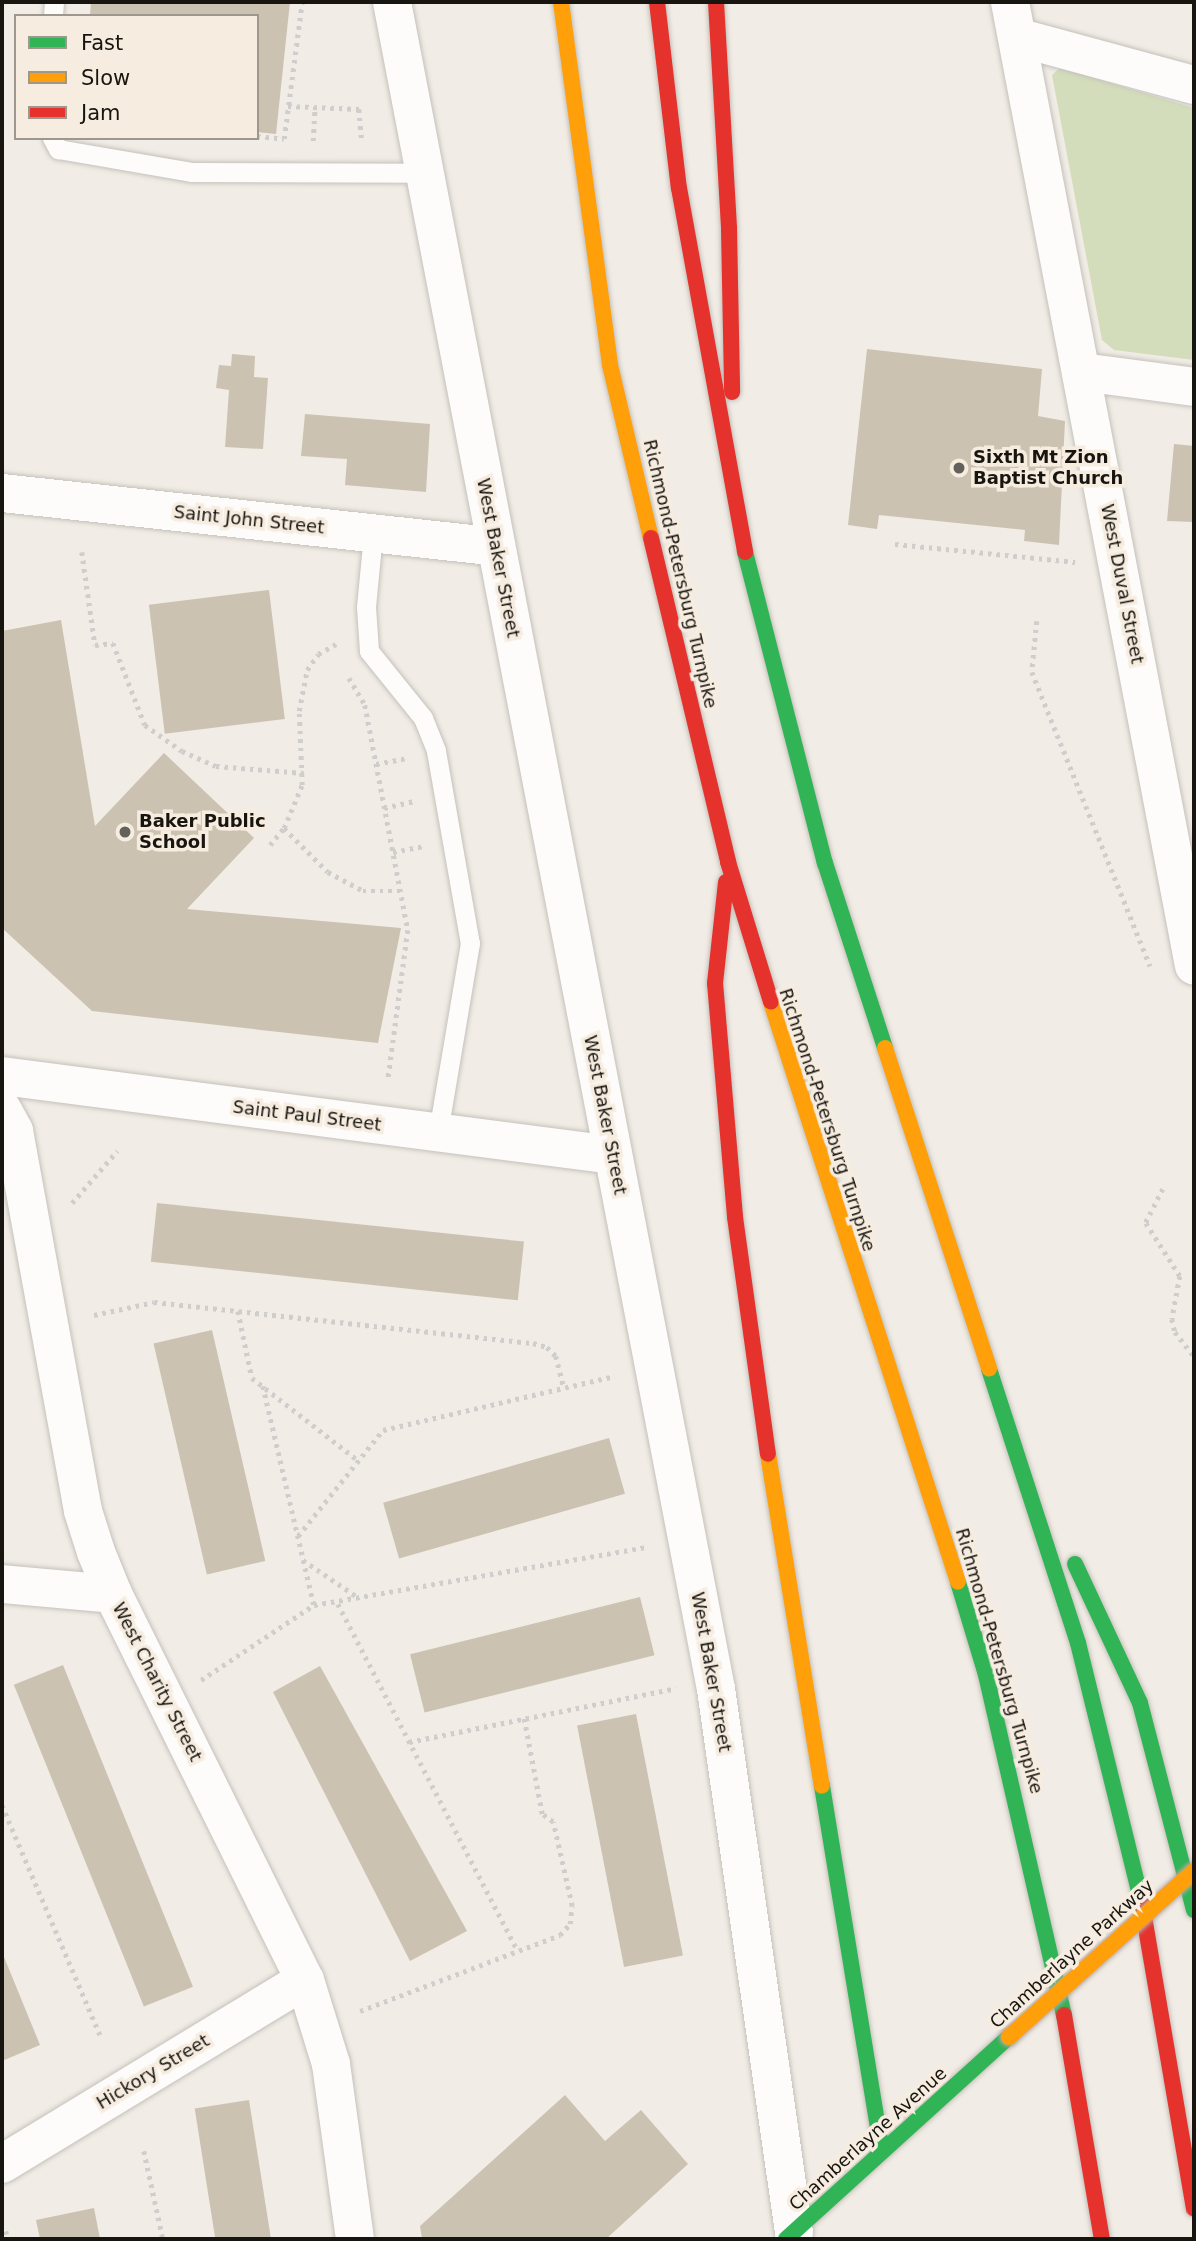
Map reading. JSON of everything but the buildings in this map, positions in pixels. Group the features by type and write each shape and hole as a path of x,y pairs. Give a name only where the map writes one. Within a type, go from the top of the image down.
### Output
{"main road":[{"name":"Richmond-Petersburg Turnpike","path":"561,2 610,365 729,862 845,1240 944,1534 986,1675 1059,1982 1102,2239"},
{"path":"657,2 679,188 733,500 825,863 1010,1422 1079,1643 1117,1789 1164,2012 1194,2208"},
{"path":"716,2 729,229 733,500"},
{"path":"729,862 715,983 735,1217 780,1536 882,2151"},
{"path":"1010,1422 1140,1703 1194,1910"},
{"name":"Chamberlayne Parkway","path":"975,2067 1194,1871"},
{"name":"Chamberlayne Avenue","path":"792,2237 975,2067"}],"street":[{"name":"West Baker Street","path":"392,2 716,1689 792,2237"},
{"path":"1014,19 1194,85"},
{"name":"West Duval Street","path":"1014,19 1082,372 1184,860 1194,967"},
{"path":"1082,372 1194,387"},
{"name":"Saint John Street","path":"2,493 496,547"},
{"name":"Saint Paul Street","path":"2,1076 613,1155"},
{"name":"West Charity Street","path":"2,1109 14,1130 83,1511 113,1594 305,1980 331,2064 355,2239"},
{"path":"2,1584 113,1594"},
{"name":"Hickory Street","path":"2,2164 305,1980"}],"lane":[{"path":"53,140 58,149 191,173 425,173"},
{"path":"373,534 366,607 369,651 423,718 436,751 470,943 438,1132"}],"path":[{"path":"259,136 284,139 302,2"},
{"path":"288,106 359,109 362,142"},
{"path":"313,150 315,107"},
{"path":"895,544 1067,564 1086,560"},
{"path":"82,552 95,645 113,643 145,725 182,751 216,766 304,773"},
{"path":"1037,621 1032,672 1156,979"},
{"path":"337,629 341,653"},
{"path":"270,845 284,828 304,773 299,710 302,688 318,654 338,642"},
{"path":"348,675 365,705 408,930 388,1079"},
{"path":"376,764 414,756"},
{"path":"384,808 423,799"},
{"path":"284,828 328,872 363,891 401,891"},
{"path":"393,852 432,845"},
{"path":"72,1203 117,1151"},
{"path":"1163,1189 1146,1223 1180,1276 1172,1319 1175,1332 1194,1356"},
{"path":"94,1315 154,1301 533,1343 556,1356 564,1388"},
{"path":"238,1311 252,1378 359,1461"},
{"path":"298,1536 383,1430 620,1375"},
{"path":"263,1386 314,1605"},
{"path":"199,1681 314,1605 338,1604 655,1545"},
{"path":"303,1560 360,1598"},
{"path":"338,1604 517,1950"},
{"path":"409,1742 682,1687"},
{"path":"360,2011 559,1935 570,1924 572,1906 553,1822 542,1814 524,1719"},
{"path":"2,1805 4,1817 100,2035"},
{"path":"144,2151 163,2239"},
{"path":"6,2231 8,2239"}],"green space":[{"path":"1060,68 1194,108 1194,360 1114,350 1102,340 1052,75"}],"traffic: fast":[{"path":"745,552 825,863 885,1048"},
{"path":"989,1369 1078,1643 1141,1899"},
{"path":"1075,1564 1140,1703 1194,1910"},
{"path":"958,1582 986,1675 1064,2015"},
{"path":"822,1786 882,2151"},
{"path":"786,2239 1009,2037"}],"traffic: slow":[{"path":"561,2 610,365 651,538"},
{"path":"771,1002 958,1582"},
{"path":"885,1048 989,1369"},
{"path":"768,1454 822,1786"},
{"path":"1009,2037 1194,1871"}],"traffic: jam":[{"path":"657,2 679,188 745,552"},
{"path":"716,2 729,229 732,392"},
{"path":"651,538 728,862 771,1002"},
{"path":"726,882 715,983 735,1217 768,1454"},
{"path":"1141,1899 1194,2208"},
{"path":"1064,2015 1102,2239"}],"place":[{"name":"Sixth Mt Zion Baptist Church","path":"959,468"},
{"name":"Baker Public School","path":"125,832"}]}
